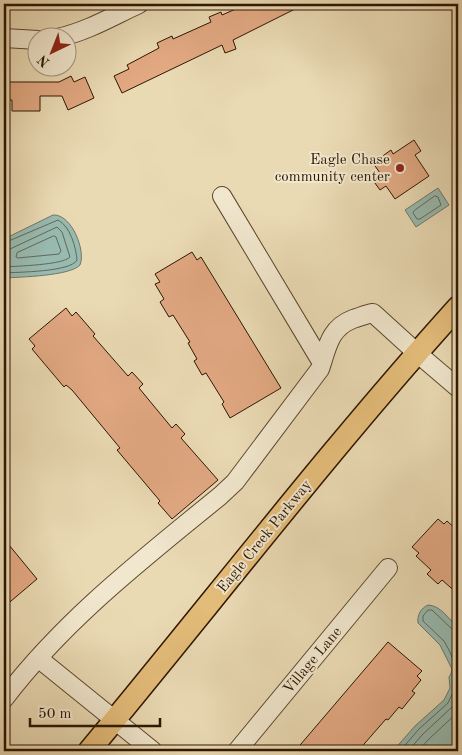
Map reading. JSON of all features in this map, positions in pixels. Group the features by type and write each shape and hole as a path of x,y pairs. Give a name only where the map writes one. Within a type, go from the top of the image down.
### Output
{"main road":[{"name":"Eagle Creek Parkway","path":"89,751 267,532 416,353 458,307"}],"street":[{"path":"78,31 139,4"},
{"path":"4,38 28,39"},
{"path":"222,196 322,363"},
{"path":"4,699 38,658 82,612 110,586 220,496 234,482 311,380 322,363 330,339 338,327 346,322 373,313 416,353 458,388"},
{"name":"Village Lane","path":"237,751 388,568"},
{"path":"38,658 114,721 154,751"}],"water":[{"path":"438,188 449,205 416,227 405,210"},
{"path":"53,215 60,216 66,220 76,234 81,251 80,265 75,269 56,274 4,278 4,239"},
{"path":"428,605 441,610 458,628 458,751 393,751 415,726 444,700 450,688 449,677 452,669 440,645 418,623 420,612"}],"building":[{"path":"247,4 305,4 233,40 236,49 225,53 222,45 122,93 114,76 129,69 127,65 159,48 157,43 172,36 173,39 211,22 209,17 221,12 222,15"},
{"path":"85,77 94,98 68,110 62,96 40,96 40,111 12,111 12,100 7,100 7,82 59,82 72,78 74,82"},
{"name":"Eagle Chase community center","path":"414,140 421,151 415,155 429,176 395,199 386,186 380,190 372,179 380,173 373,163 391,150 393,154"},
{"path":"192,252 197,260 201,257 281,388 230,418 222,404 224,402 206,373 202,375 194,361 197,359 188,343 190,342 173,315 169,317 160,302 164,299 155,284 160,282 155,274"},
{"path":"66,308 72,316 76,312 95,334 93,336 128,376 132,372 143,384 139,388 172,428 176,424 185,434 181,438 218,480 172,519 158,503 160,501 117,450 120,448 72,390 66,385 64,387 32,349 35,346 29,339"},
{"path":"438,519 444,524 447,521 458,531 458,594 442,580 438,584 427,574 431,570 416,556 419,553 412,547"},
{"path":"4,539 37,579 4,607"},
{"path":"388,642 422,671 417,676 421,680 412,691 415,693 402,709 399,707 388,720 386,719 358,751 295,751"}],"place":[{"name":"Eagle Chase community center","path":"400,168"}]}
